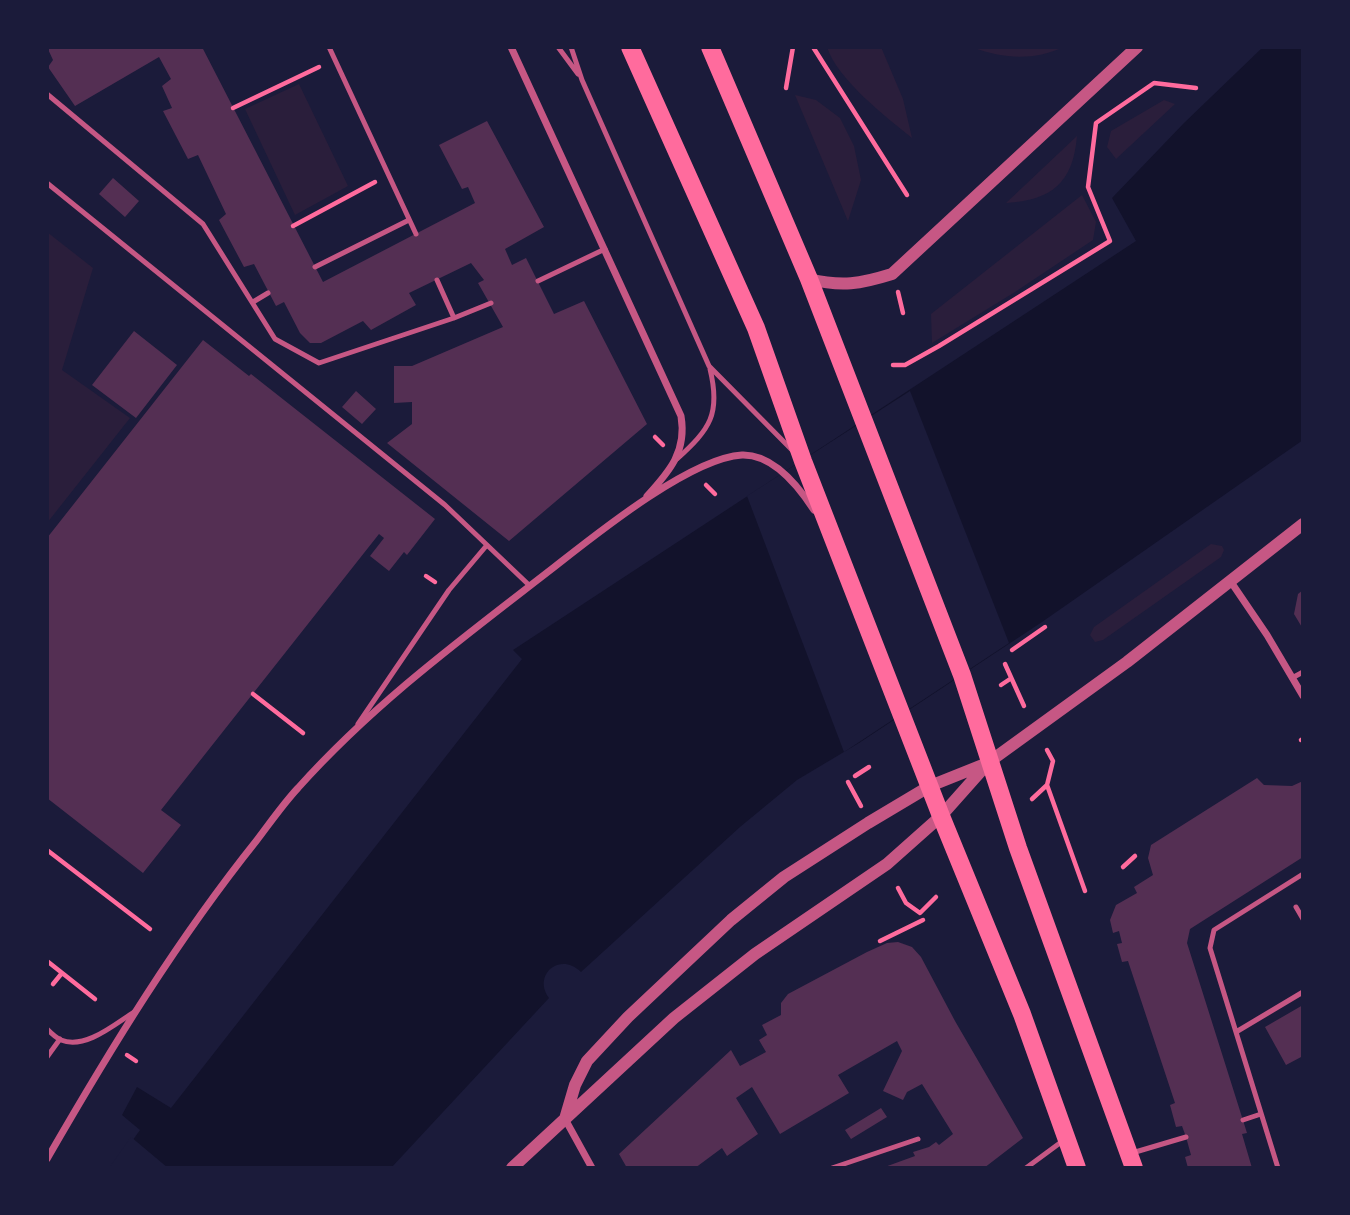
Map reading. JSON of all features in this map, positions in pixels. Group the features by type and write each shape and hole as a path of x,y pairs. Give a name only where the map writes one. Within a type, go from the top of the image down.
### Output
{"main road":[{"path":"630,47 756,328 831,535 1022,1014 1077,1168"},
{"path":"710,47 809,279 962,675 1018,848 1132,1161"}],"street":[{"path":"511,47 681,416 682,443 677,459 642,501"},
{"path":"809,279 833,285 859,284 892,274 1136,47"},
{"path":"47,1159 50,1146 136,1010 221,884 298,788 410,678 642,501 693,473 740,455 754,456 769,462 783,473 804,495 831,535"},
{"path":"512,1168 674,1018 755,954 887,864 942,816 989,762 1127,662 1303,524"},
{"path":"1231,582 1267,635 1303,696"},
{"path":"593,1168 565,1119 575,1085 587,1061 628,1017 731,920 784,877 868,822 930,786 989,762"}],"lane":[{"path":"329,47 416,234"},
{"path":"558,47 582,80"},
{"path":"571,47 582,80 709,366 716,394 713,411 702,435 677,459"},
{"path":"47,94 203,224 275,339 319,363 491,303"},
{"path":"47,183 445,505 530,586"},
{"path":"315,267 409,220"},
{"path":"538,281 605,249"},
{"path":"437,281 454,318"},
{"path":"253,302 268,293"},
{"path":"709,366 803,461"},
{"path":"352,733 449,590 487,545"},
{"path":"1292,678 1303,672"},
{"path":"1278,1168 1210,948 1213,930 1303,874"},
{"path":"1296,907 1303,919"},
{"path":"1236,1032 1303,992"},
{"path":"47,1029 60,1039 81,1041 98,1034 136,1010"},
{"path":"47,1057 60,1039"},
{"path":"1243,1120 1261,1114"},
{"path":"1132,1161 1186,1137"},
{"path":"832,1168 918,1139"},
{"path":"1026,1168 1067,1139"}],"path":[{"path":"786,88 793,47"},
{"path":"813,47 906,195"},
{"path":"233,108 336,60"},
{"path":"892,365 905,365 939,346 1110,241 1088,187 1096,123 1154,83 1196,88"},
{"path":"293,226 388,175"},
{"path":"897,291 903,313"},
{"path":"709,488 715,494"},
{"path":"1012,650 1045,627"},
{"path":"1005,664 1024,706"},
{"path":"1001,685 1010,679"},
{"path":"253,694 303,733"},
{"path":"1032,799 1047,785 1053,761 1047,750"},
{"path":"855,776 869,767"},
{"path":"848,782 861,807"},
{"path":"1047,785 1085,891"},
{"path":"47,850 150,929"},
{"path":"1123,867 1135,856"},
{"path":"898,888 906,903 919,913 936,897"},
{"path":"880,941 923,920"},
{"path":"47,961 95,999"},
{"path":"53,984 62,972"}],"shaded area":[{"path":"827,47 881,47 903,99 912,138 851,84 832,59"},
{"path":"972,47 1064,47 1041,55 1018,57"},
{"path":"1263,47 1303,47 1303,440 1042,622 859,743 797,780 740,827 581,972 565,964 551,968 544,981 549,998 391,1168 113,1168 140,1130 122,1115 137,1087 171,1108 522,659 513,650 1136,241 1112,198 1184,123"},
{"path":"299,84 348,186 295,215 245,109"},
{"path":"795,95 816,100 840,118 854,146 861,180 848,221"},
{"path":"1164,100 1175,104 1116,159 1107,147 1111,131"},
{"path":"1077,136 1071,166 1057,186 1036,198 1006,203"},
{"path":"1082,195 1096,222 1093,240 932,343 931,314"},
{"path":"47,232 93,268 62,370 130,418 47,523"},
{"path":"1211,544 1222,546 1224,550 1221,557 1103,640 1095,642 1090,635 1094,627"}],"pier":[{"path":"910,391 1009,643 844,752 747,496"},
{"path":"131,1137 168,1168 109,1168"}],"building":[{"path":"47,47 202,47 323,282 475,203 468,187 462,189 439,145 487,121 544,227 505,249 512,265 526,258 554,314 584,301 647,424 509,541 387,443 412,424 412,402 394,403 394,366 412,366 503,327 478,283 484,280 471,263 409,293 416,305 371,330 363,321 321,343 310,343 300,333 284,302 276,306 254,264 244,267 219,220 226,214 198,155 188,159 163,111 172,108 162,86 171,79 159,57 75,106 48,67 53,60"},
{"path":"113,178 139,201 125,217 99,194"},
{"path":"134,331 177,365 136,418 92,385"},
{"path":"203,340 249,376 251,374 435,519 407,555 404,552 389,571 370,556 384,538 379,534 161,810 181,825 143,873 47,798 47,538"},
{"path":"356,391 376,409 362,424 342,407"},
{"path":"1303,590 1303,629 1294,614 1298,594"},
{"path":"1257,778 1264,785 1292,786 1303,781 1303,857 1190,929 1187,943 1247,1133 1242,1134 1252,1168 1188,1168 1185,1157 1191,1155 1186,1137 1182,1126 1176,1127 1170,1105 1175,1103 1128,961 1122,962 1117,944 1122,943 1119,931 1113,933 1110,920 1116,905 1137,893 1134,887 1153,875 1148,858 1151,845"},
{"path":"898,942 912,947 921,957 1023,1138 984,1168 882,1168 915,1156 913,1152 936,1142 939,1145 953,1134 922,1084 907,1092 903,1100 883,1091 902,1051 897,1041 838,1075 849,1093 780,1134 752,1087 736,1098 758,1134 727,1156 722,1148 695,1168 627,1168 619,1154 731,1050 740,1066 766,1052 759,1040 767,1035 762,1025 781,1015 781,1003 788,994 867,952 887,943"},
{"path":"1303,1005 1303,1056 1286,1065 1265,1027"},
{"path":"881,1108 887,1117 851,1139 845,1130"}]}
